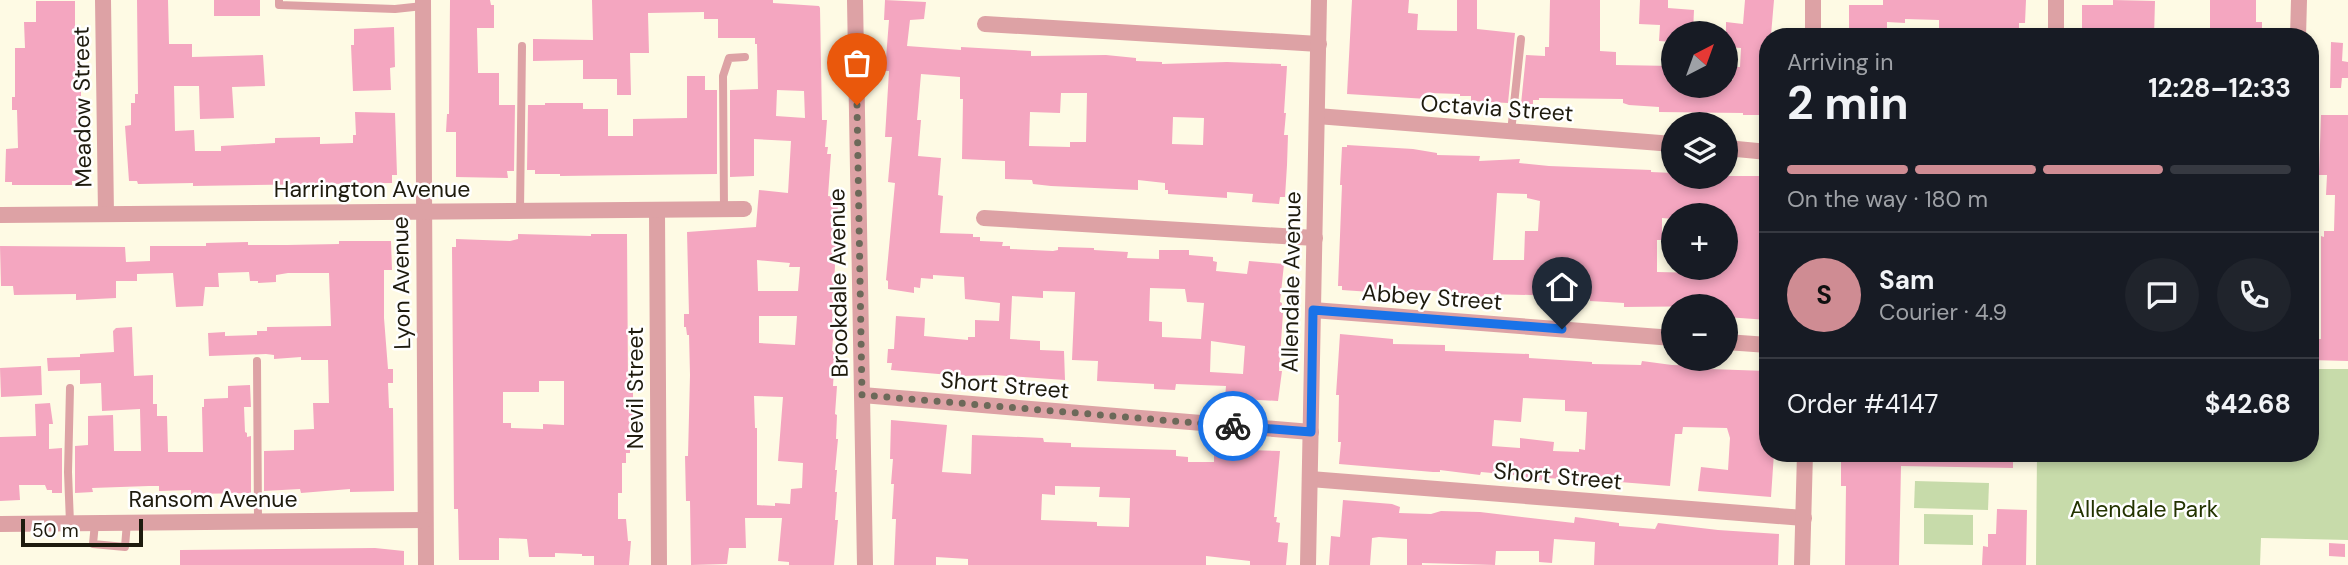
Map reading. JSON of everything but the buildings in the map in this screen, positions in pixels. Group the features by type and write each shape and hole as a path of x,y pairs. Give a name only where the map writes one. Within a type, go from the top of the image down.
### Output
{"street":[{"name":"Meadow Street","path":"103,0 106,214"},
{"name":"Brookdale Avenue","path":"855,0 865,565"},
{"name":"Allendale Avenue","path":"1308,565 1320,0"},
{"path":"1813,28 1814,0"},
{"path":"2056,0 2056,28"},
{"path":"2298,28 2299,0"},
{"name":"Lyon Avenue","path":"423,3 426,565"},
{"path":"985,24 1319,44"},
{"name":"Octavia Street","path":"1317,116 1661,143"},
{"path":"1738,149 1759,151"},
{"name":"Harrington Avenue","path":"0,215 744,209"},
{"name":"Nevil Street","path":"657,210 659,565"},
{"path":"984,218 1315,238"},
{"name":"Abbey Street","path":"1313,310 1661,337"},
{"path":"1738,343 1759,344"},
{"name":"Short Street","path":"862,395 1311,432"},
{"path":"1802,565 1805,462"},
{"name":"Short Street","path":"1310,479 1804,518"},
{"name":"Ransom Avenue","path":"0,524 425,520"}],"lane":[{"path":"279,0 279,5 395,9 423,3"},
{"path":"1511,132 1521,39"},
{"path":"520,211 522,46"},
{"path":"724,209 723,76 729,58 745,57"},
{"path":"257,360 258,522"},
{"path":"70,388 70,523"},
{"path":"95,523 93,544 125,547 127,522"}],"green space":[{"name":"Allendale Park","path":"2319,369 2348,369 2348,540 2261,538 2260,565 2036,565 2037,462 2319,462"},
{"path":"1915,481 1989,483 1988,510 1914,508"},
{"path":"1924,514 1973,515 1973,545 1924,544"}],"way so far":[{"path":"857,105 862,395 1233,426"}],"route":[{"path":"1233,426 1311,432 1313,310 1562,329"}]}
